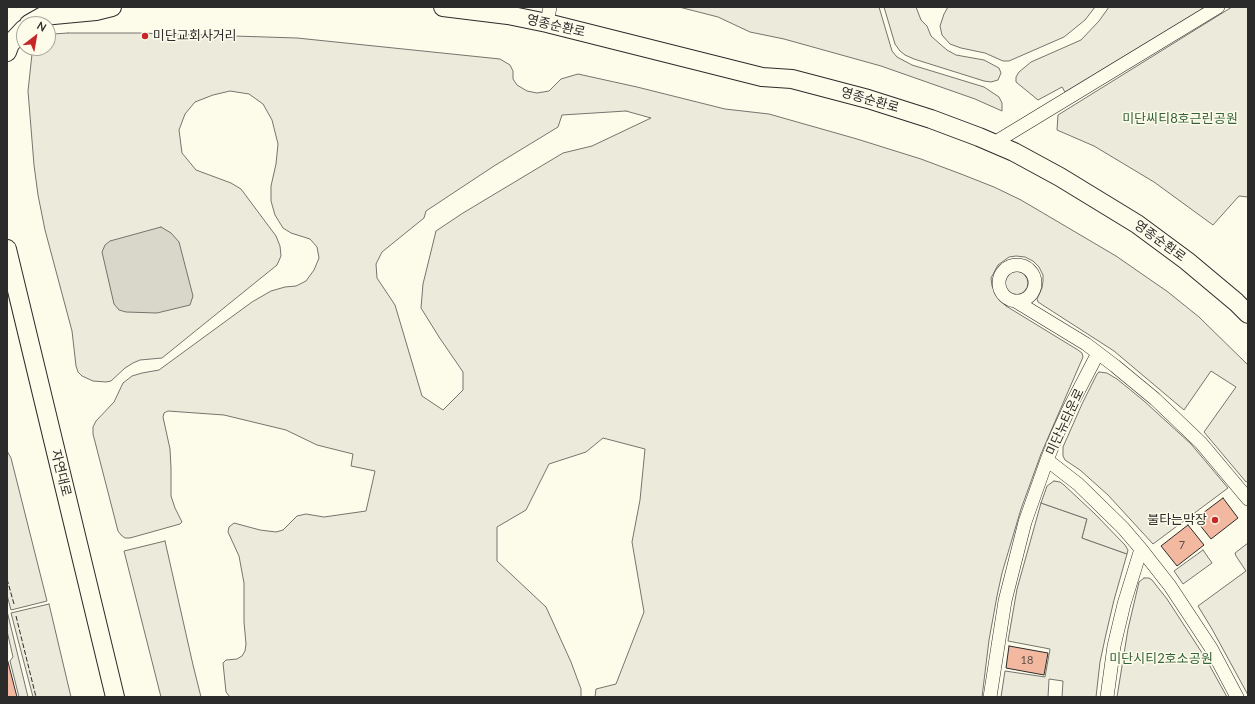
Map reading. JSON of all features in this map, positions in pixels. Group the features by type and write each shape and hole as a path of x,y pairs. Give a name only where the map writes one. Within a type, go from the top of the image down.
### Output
{"main road":[{"path":"43,16 96,11 112,7"},
{"name":"영종순환로","path":"443,7 508,15 549,15 762,77 792,79 868,99 931,119 994,143 1060,177 1137,224 1188,261 1248,314"},
{"path":"7,52 10,44 16,38"},
{"name":"자연대로","path":"7,249 115,697"}],"street":[{"path":"994,143 1218,7"},
{"path":"1017,302 1098,353 1115,366 1178,420 1201,443 1248,499"},
{"name":"미단뉴타운로","path":"990,697 1003,609 1012,568 1025,522 1047,460 1070,407 1098,353"},
{"path":"1047,460 1078,484 1141,549 1170,586 1207,642 1237,697"},
{"path":"1107,697 1114,646 1125,598 1141,549"}],"green space":[{"path":"679,7 879,7 892,51 897,57 912,65 984,87 999,97 1002,103 1002,111 975,99 881,66 784,39 750,32 718,17"},
{"path":"884,7 916,7 921,20 927,26 931,36 947,50 956,55 984,60 999,68 1001,73 998,80 991,82 984,81 905,55 895,44"},
{"path":"948,7 1095,7 1085,20 1064,37 1009,61 1003,61 985,53 950,44 942,35 940,26"},
{"path":"1109,7 1205,7 1065,92 1062,87 1038,100 1016,82 1016,77 1019,72 1031,62 1081,40 1099,21"},
{"name":"미단씨티8호근린공원","path":"1232,7 1248,7 1248,197 1239,196 1213,225 1154,182 1094,146 1057,130 1058,115"},
{"path":"139,33 297,38 500,59 510,65 513,71 513,79 517,85 527,91 537,93 549,91 561,79 578,74 725,109 769,114 921,159 994,187 1021,200 1116,256 1168,292 1199,317 1248,365 1248,481 1246,482 1204,432 1236,387 1211,371 1184,410 1114,351 1038,302 1037,299 1042,288 1043,281 1043,275 1039,267 1033,261 1025,257 1009,257 998,265 991,278 992,286 999,299 1006,306 1078,350 1082,353 1083,357 1041,454 1021,509 1002,573 997,596 989,640 982,697 595,697 596,689 616,684 644,612 632,542 640,500 645,449 603,438 586,452 549,464 526,510 497,527 497,561 546,607 571,662 581,689 581,697 230,697 226,692 223,663 226,660 237,659 242,656 245,651 246,644 244,622 244,583 239,556 228,532 229,527 234,523 260,530 276,532 283,530 297,516 306,514 324,517 366,511 375,471 351,466 353,454 317,445 286,430 224,415 168,411 164,413 163,417 170,449 171,496 182,522 180,524 130,538 125,538 118,531 93,434 93,427 96,421 114,402 123,383 132,376 159,370 252,302 271,291 296,286 306,281 314,270 319,258 317,247 310,239 291,233 283,228 275,215 271,201 271,186 276,164 278,144 272,120 263,104 249,94 230,91 213,95 195,102 185,114 179,130 182,153 196,170 231,183 241,189 276,236 280,246 281,256 277,265 162,358 140,360 133,363 111,381 93,381 82,376 78,372 76,366 72,331 45,230 38,195 28,91 32,56 56,56 56,34","holes":["626,111 651,118 592,146 563,153 463,213 436,231 423,284 421,308 463,372 463,390 443,410 422,396 395,305 377,278 376,264 382,252 424,218 426,211 494,166 558,127 562,115"]},
{"path":"1016,271 1025,274 1028,283 1025,292 1016,295 1007,292 1004,283 1007,274"},
{"path":"1099,372 1107,373 1117,379 1144,401 1191,444 1228,488 1153,544 1108,495 1080,470 1065,460 1063,456 1063,447 1082,404"},
{"path":"7,451 11,458 47,601 11,610 7,595"},
{"path":"1041,503 1087,519 1082,538 1127,554 1106,634 1100,662 1096,697 1062,697 1063,681 1049,679 1048,697 1001,697 1005,671 1045,677 1050,649 1008,641 1017,589"},
{"path":"165,541 201,697 161,697 124,551"},
{"path":"1248,543 1248,695 1198,606 1246,571 1235,553"},
{"path":"1203,550 1212,563 1183,584 1174,571"},
{"name":"미단시티2호소공원","path":"1144,578 1149,578 1152,580 1167,599 1206,659 1227,697 1117,697 1128,629 1139,582"},
{"path":"49,604 71,697 33,697 11,613"},
{"path":"7,611 28,697 19,697 10,661 13,657 7,631"}],"shaded area":[{"path":"161,227 171,233 179,242 193,296 190,305 157,313 126,312 119,310 114,304 102,252 105,245 110,241"},
{"path":"1054,481 1060,482 1064,485 1094,513 1125,545 1128,550 1127,554 1082,538 1087,519 1041,503 1047,486"}],"building":[{"path":"1223,498 1238,518 1211,539 1195,519"},
{"path":"1188,525 1204,545 1177,566 1161,546"},
{"path":"1009,646 1048,653 1044,675 1006,668"},
{"path":"8,662 17,697 7,697"}],"fence":[{"path":"7,579 14,604"},
{"path":"16,616 36,697"}],"place":[{"name":"미단교회사거리","path":"145,36"},
{"name":"불타는막장","path":"1215,520"}]}
